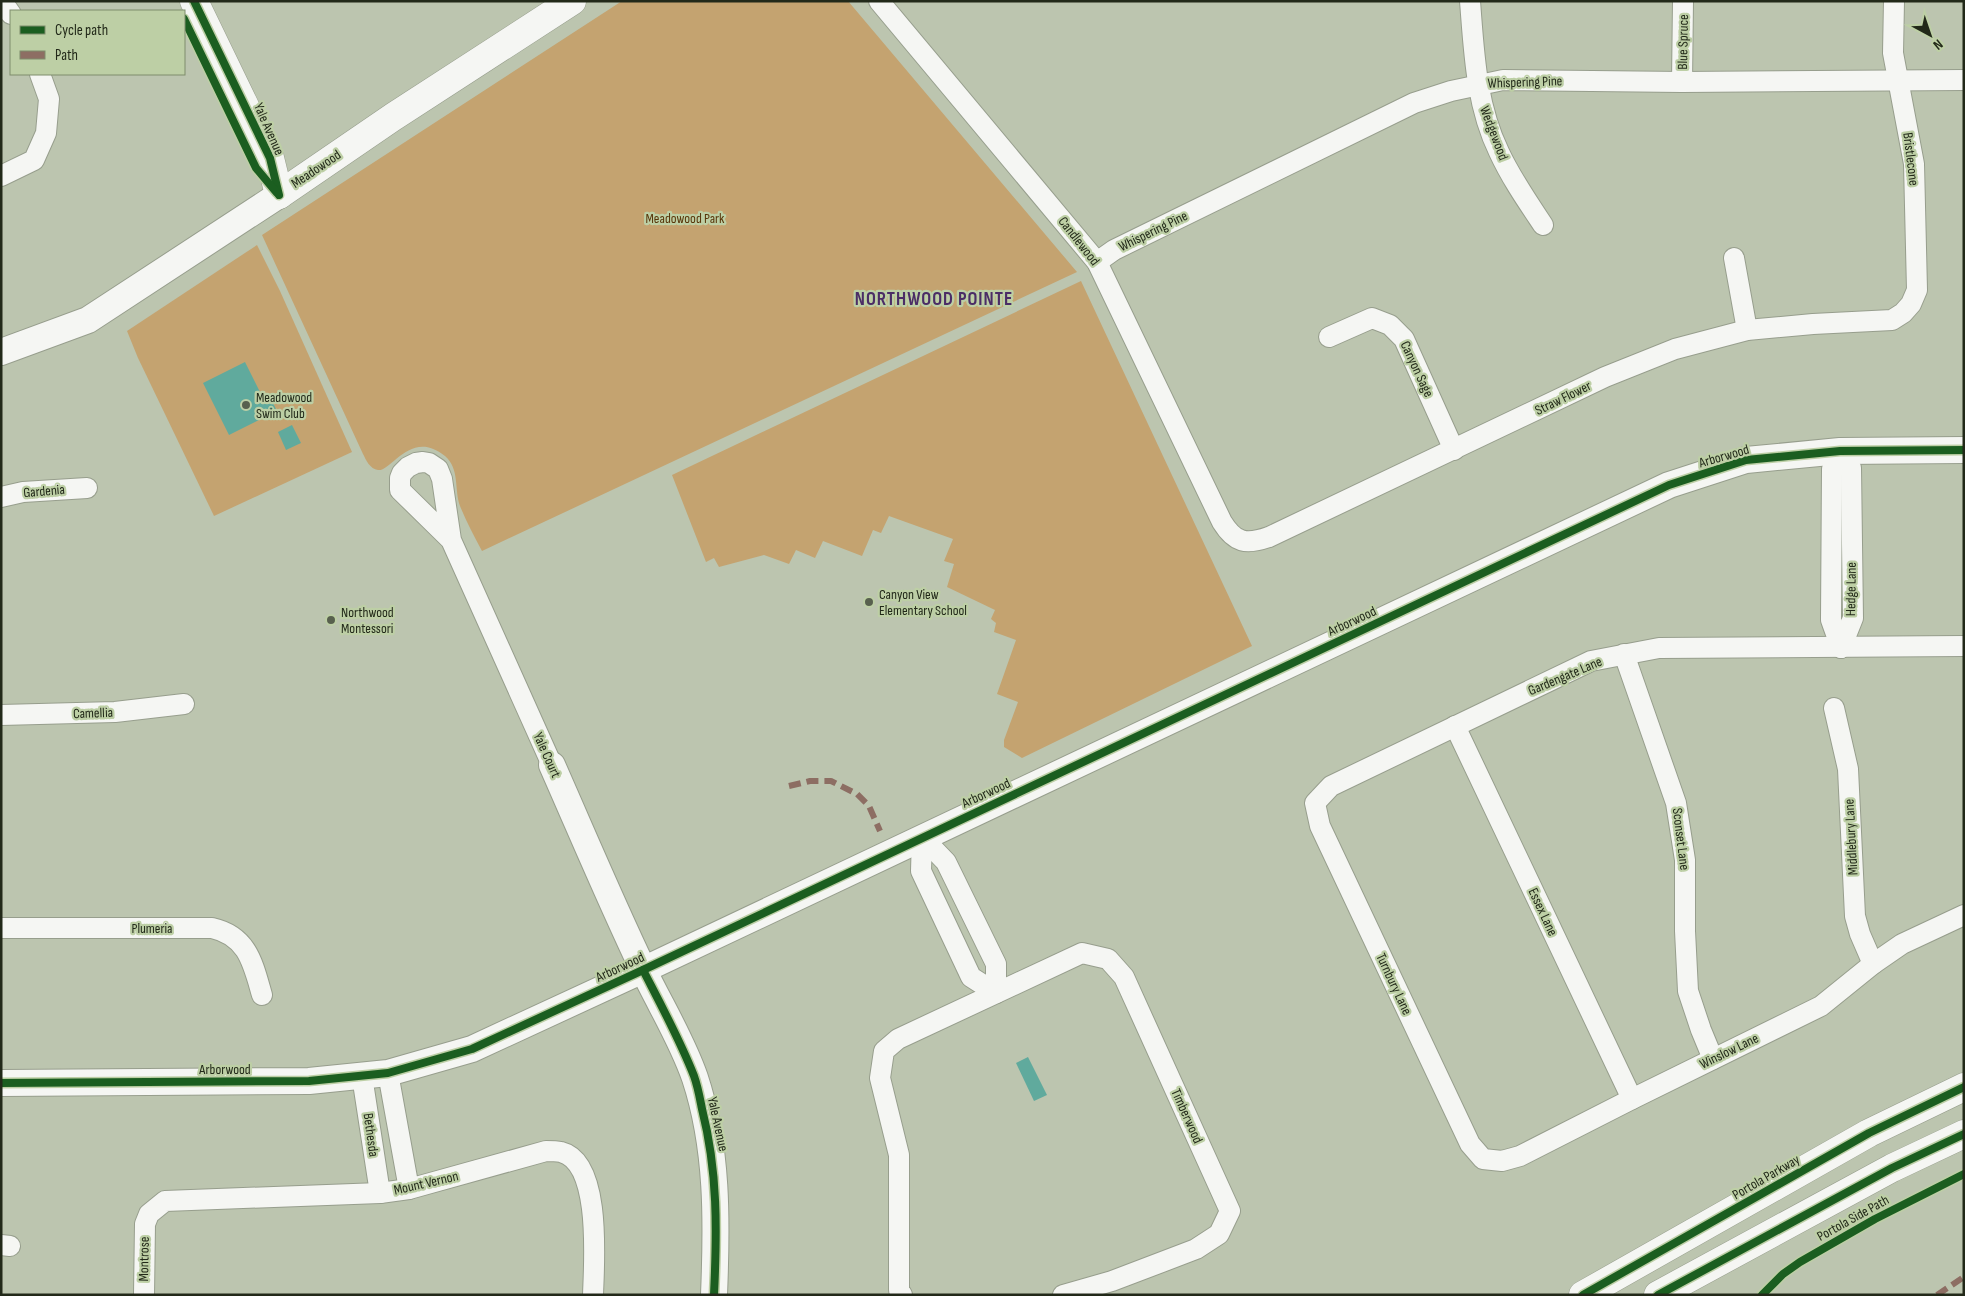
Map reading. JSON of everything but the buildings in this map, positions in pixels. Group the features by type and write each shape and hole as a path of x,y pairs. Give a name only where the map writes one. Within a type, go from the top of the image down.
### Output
{"main road":[{"name":"Yale Avenue","path":"194,1 270,158 279,195"},
{"name":"Meadowood","path":"279,195 393,117 572,1"},
{"name":"Yale Avenue","path":"185,21 256,168 279,195"},
{"name":"Portola Parkway","path":"1583,1295 1868,1133 1964,1087"},
{"path":"1658,1295 1892,1168 1964,1134"}],"street":[{"path":"2,1 10,13"},
{"name":"Candlewood","path":"879,1 1097,262 1222,522 1229,534 1240,541"},
{"name":"Wedgewood","path":"1470,1 1474,64 1486,119 1498,151 1519,190 1543,225"},
{"name":"Blue Spruce","path":"1682,82 1683,1"},
{"name":"Bristlecone","path":"1894,1 1893,53 1914,164 1916,211 1917,290 1911,304 1903,313"},
{"path":"1,176 34,160 46,133 49,98 40,75"},
{"name":"Whispering Pine","path":"1097,262 1114,250 1414,103 1478,84 1512,80 1682,82 1964,80"},
{"name":"Meadowood","path":"1,352 88,320 279,195"},
{"path":"1734,258 1747,330"},
{"name":"Straw Flower","path":"1240,541 1256,542 1269,537 1605,377 1675,349 1747,330 1892,320 1903,313"},
{"name":"Canyon Sage","path":"1329,337 1372,318 1390,325 1404,338 1454,450"},
{"name":"Arborwood","path":"1,1083 308,1081 375,1075 472,1049 1669,485 1746,460 1840,451 1964,450"},
{"name":"Hedge Lane","path":"1840,451 1832,469 1831,620 1841,648"},
{"name":"Gardenia","path":"1,497 23,492 87,488"},
{"name":"Yale Court","path":"451,540 643,970"},
{"name":"Gardengate Lane","path":"1315,803 1331,786 1591,661 1659,648 1964,646"},
{"name":"Sconset Lane","path":"1624,654 1676,803 1685,860 1685,931 1688,991 1713,1059"},
{"name":"Camellia","path":"1,715 115,712 184,704"},
{"name":"Middlebury Lane","path":"1834,708 1848,768 1855,916 1860,934 1873,964"},
{"name":"Essex Lane","path":"1454,726 1632,1098"},
{"name":"Turnbury Lane","path":"1315,803 1320,826 1457,1117 1470,1144 1483,1159"},
{"path":"922,837 921,871 971,977 996,993"},
{"path":"922,837 946,862 996,964 996,993"},
{"name":"Winslow Lane","path":"1483,1159 1502,1161 1520,1156 1632,1098 1821,1006 1873,964 1902,944 1964,915"},
{"name":"Plumeria","path":"1,928 212,928 226,930 236,937 251,958 262,995"},
{"name":"Timberwood","path":"902,1295 899,1290 899,1156 880,1078 884,1051 898,1039 1082,953 1108,959 1124,977 1230,1211 1219,1234 1196,1249 1112,1281 1063,1295"},
{"name":"Yale Avenue","path":"643,970 676,1034 695,1078 708,1130 714,1166 717,1221 714,1295"},
{"name":"Bethesda","path":"375,1075 409,1189"},
{"name":"Bethesda","path":"375,1075 380,1194"},
{"name":"Mount Vernon","path":"145,1224 157,1206 170,1200 380,1194 409,1189 546,1151 562,1152 581,1167 585,1178 594,1228 593,1295"},
{"name":"Montrose","path":"144,1295 145,1224"}],"green space":[{"name":"Meadowood Park","path":"622,1 848,1 1077,272 482,551 460,506 455,473 450,461 445,456 433,449 422,447 404,453 383,469 375,469 369,464 262,235"},
{"name":"Meadowood Swim Club","path":"257,245 280,291 352,452 214,516 138,358 127,331"},
{"path":"1081,281 1252,646 1022,758 1004,747 1004,740 1018,702 997,694 1016,640 994,632 996,623 991,619 995,610 947,587 954,564 944,561 953,539 889,516 881,533 873,530 862,556 823,541 815,558 796,550 789,564 764,555 719,567 714,558 706,562 672,475"}],"water":[{"path":"245,362 263,398 269,395 277,411 229,435 203,383"},
{"path":"292,425 301,443 286,450 278,432"},
{"path":"1028,1057 1047,1095 1034,1101 1016,1063"}],"marked path":[{"path":"789,786 810,781 831,781 857,794 869,806 880,831"},
{"path":"1937,1295 1964,1277"}],"cycle path":[{"path":"194,1 270,158 279,195"},
{"path":"185,21 256,168 277,193"},
{"path":"1,1083 309,1081 388,1073 472,1049 1669,485 1746,460 1840,451 1964,450"},
{"path":"643,970 683,1049 699,1093 714,1179 716,1225 714,1295"},
{"path":"1583,1295 1869,1133 1964,1087"},
{"path":"1658,1295 1892,1168 1964,1134"},
{"name":"Portola Side Path","path":"1762,1295 1783,1274 1800,1262 1875,1219 1964,1174"}],"place":[{"name":"Meadowood Swim Club","path":"246,405"},
{"name":"Canyon View Elementary School","path":"869,602"},
{"name":"Northwood Montessori","path":"331,620"}],"district":[{"name":"NORTHWOOD POINTE","path":"934,299"}]}
